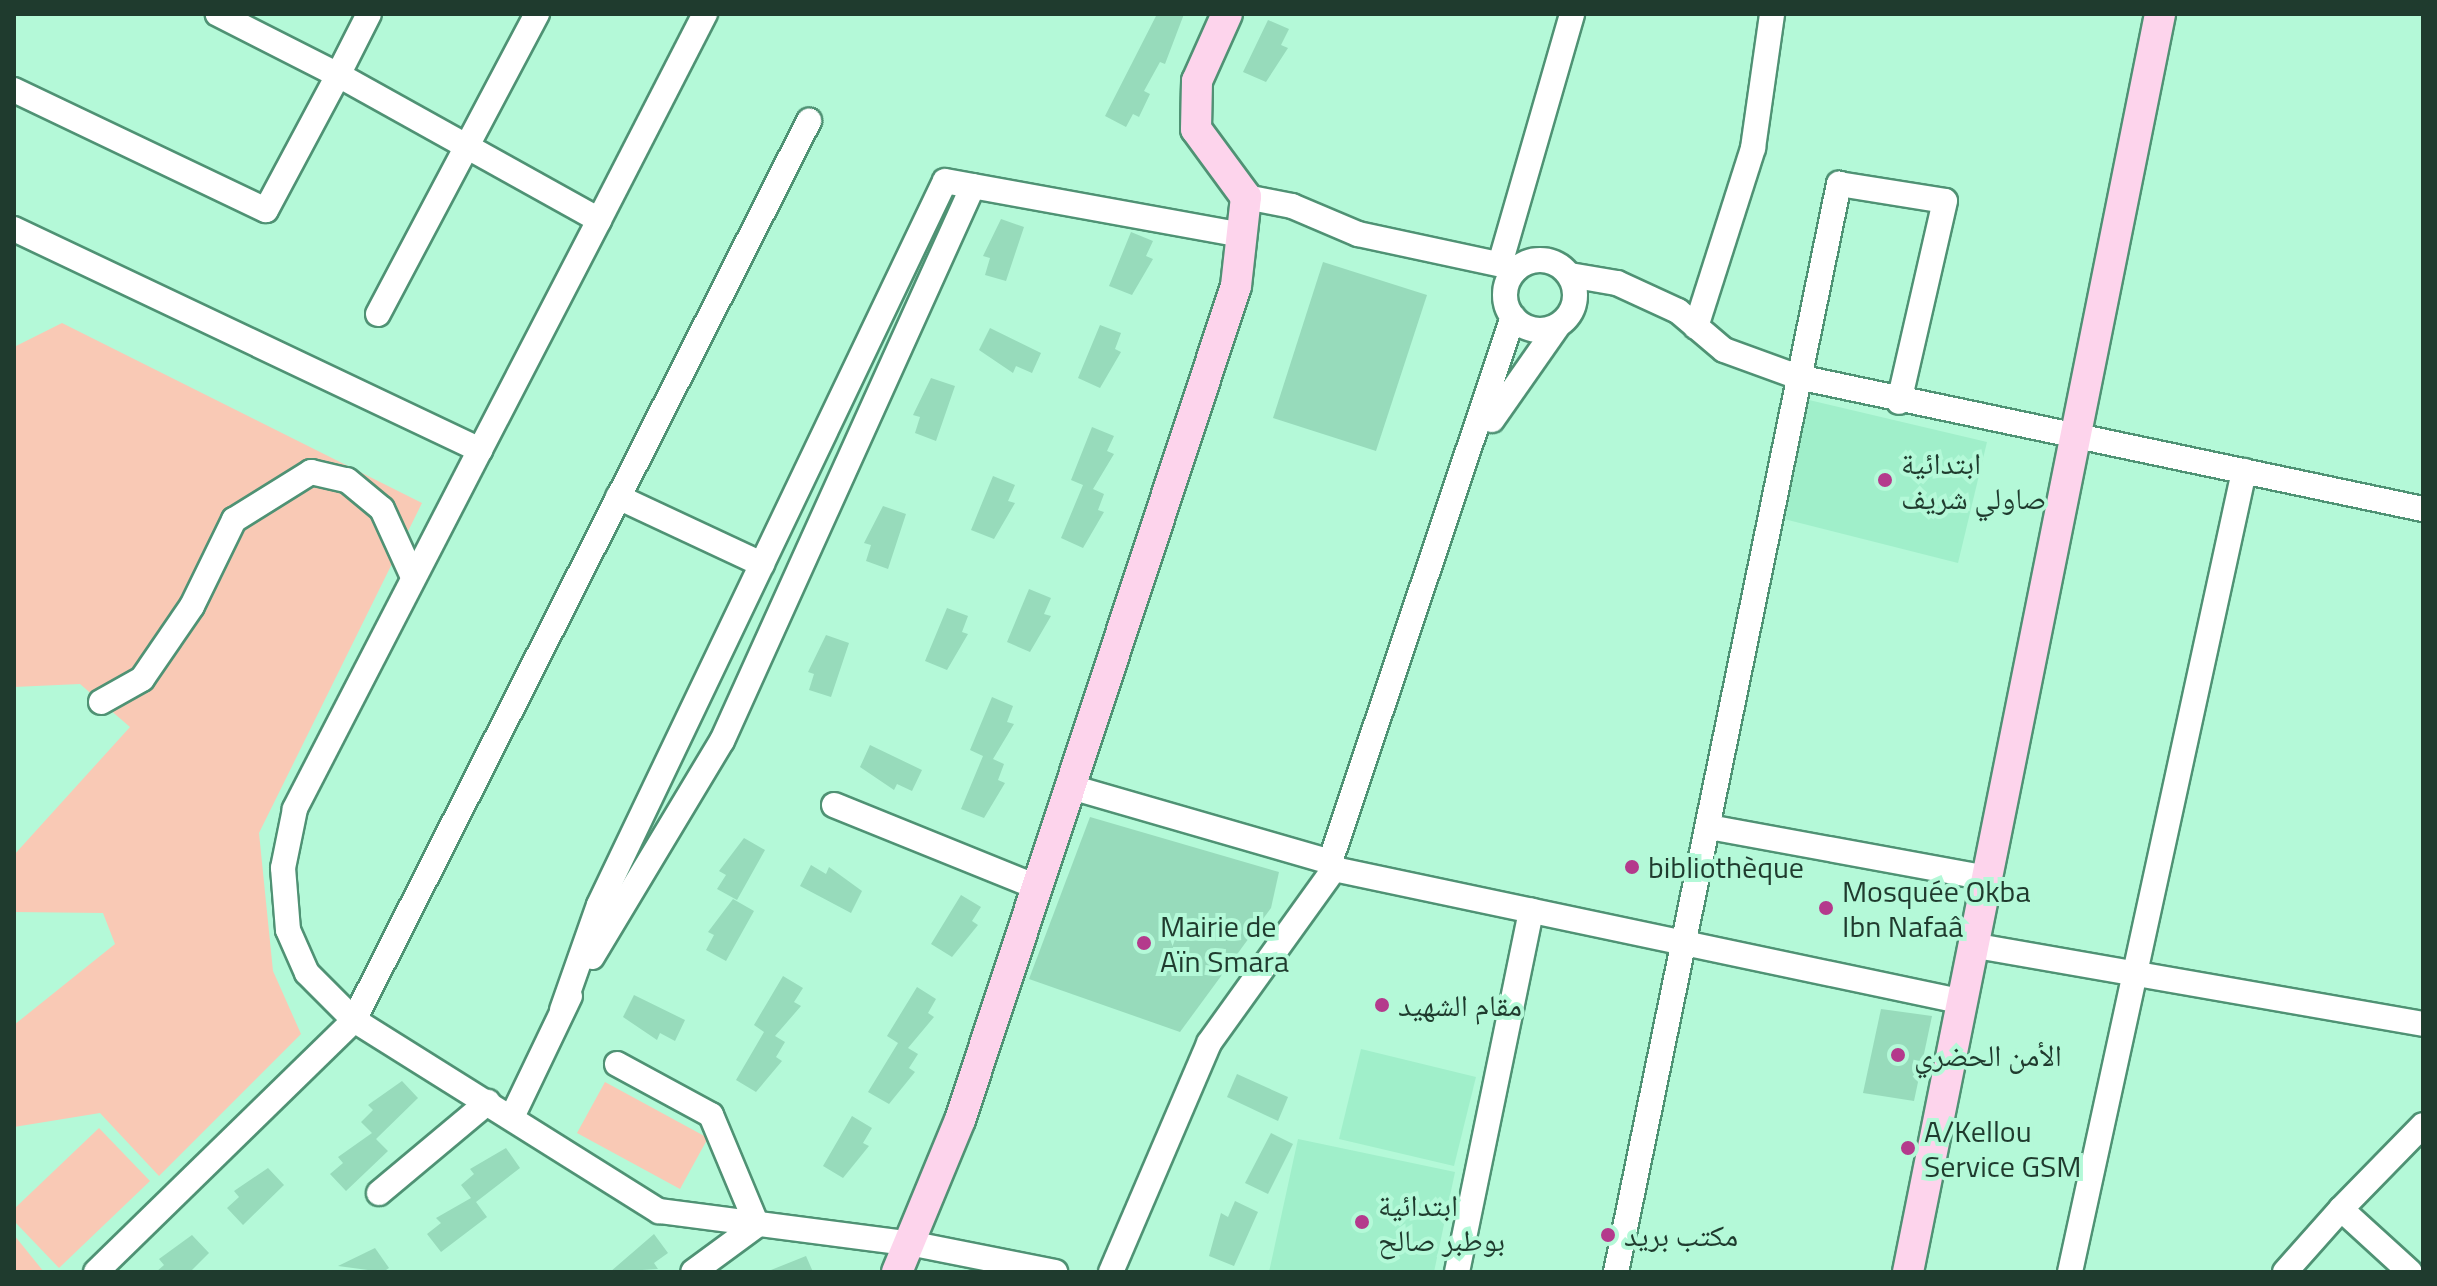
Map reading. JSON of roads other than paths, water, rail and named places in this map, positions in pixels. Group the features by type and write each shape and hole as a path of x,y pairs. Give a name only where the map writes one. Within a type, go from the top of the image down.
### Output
{"main road":[{"path":"897,1272 914,1244 1037,887 1236,286 1246,197 1196,129 1197,81 1227,14"},
{"path":"1908,1272 1959,1001 2160,14"}],"street":[{"path":"218,14 338,75 599,220"},
{"path":"14,90 266,210 369,14"},
{"path":"378,314 469,148 537,14"},
{"path":"705,14 295,809 283,868 288,930 307,973 354,1020 659,1211 914,1244 1055,1272"},
{"path":"1111,1272 1209,1043 1332,866 1468,465 1513,317 1505,293 1509,266 1572,14"},
{"path":"1696,327 1753,148 1772,14"},
{"path":"96,1272 354,1020 809,121"},
{"path":"512,1117 562,1010 599,905 945,181 1242,235"},
{"path":"1616,1272 1839,184 1945,201 1899,402"},
{"path":"562,1010 722,741 973,186"},
{"path":"1246,197 1292,206 1358,234 1509,266 1551,261 1570,275 1617,283 1696,327 1724,350 1798,377 1899,402 2423,509"},
{"path":"16,233 480,450"},
{"path":"1447,252 1505,293"},
{"path":"1468,465 1505,397 1573,309 1570,275"},
{"path":"1513,317 1538,331 1557,327"},
{"path":"2070,1272 2244,471"},
{"path":"101,702 142,679 192,606 234,520 311,472 347,480 382,509 413,577"},
{"path":"618,497 762,564"},
{"path":"1071,787 1332,866 1959,1001"},
{"path":"834,805 1037,887"},
{"path":"1709,827 1986,878"},
{"path":"1457,1272 1531,911"},
{"path":"1971,945 2138,970 2423,1024"},
{"path":"617,1064 711,1115 757,1225"},
{"path":"379,1193 488,1102"},
{"path":"2285,1272 2423,1125"},
{"path":"2341,1209 2410,1272"},
{"path":"693,1272 757,1225"}],"place":[{"name":"ابتدائية صاولي شريف","path":"1885,480"},
{"name":"bibliothèque","path":"1632,867"},
{"name":"Mosquée Okba Ibn Nafaâ","path":"1826,908"},
{"name":"Mairie de Aïn Smara","path":"1144,943"},
{"name":"مقام الشهيد","path":"1382,1005"},
{"name":"الأمن الحضري","path":"1898,1055"},
{"name":"A/Kellou Service GSM","path":"1908,1148"},
{"name":"ابتدائية بوطبر صالح","path":"1362,1222"},
{"name":"مكتب بريد","path":"1608,1235"}]}
